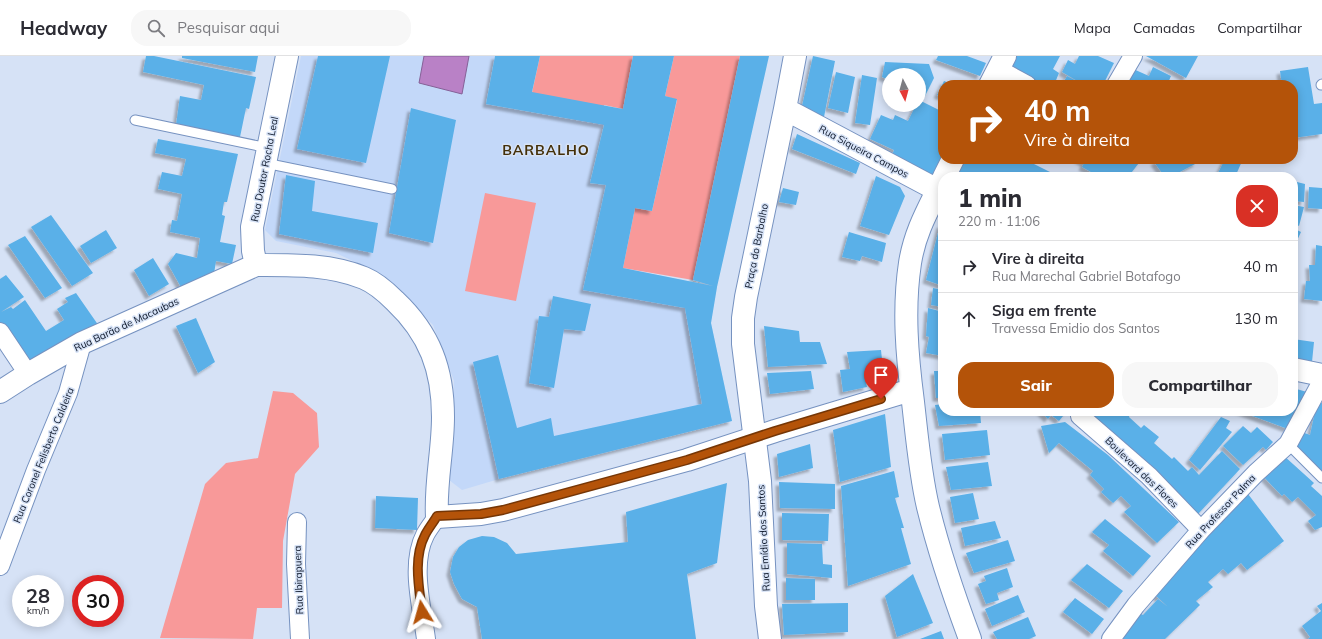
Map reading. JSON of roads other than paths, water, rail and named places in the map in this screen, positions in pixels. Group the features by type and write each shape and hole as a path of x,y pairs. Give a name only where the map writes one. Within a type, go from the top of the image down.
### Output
{"street":[{"name":"Rua Doutor Rocha Leal","path":"256,265 253,251 252,227 287,56"},
{"name":"Praça do Barbalho","path":"755,438 743,344 743,318 795,56"},
{"path":"1119,80 1133,56"},
{"path":"998,70 1017,80"},
{"name":"Rua Siqueira Campos","path":"785,109 938,183"},
{"path":"938,192 925,214 916,238 910,263 906,336 919,454 928,505 943,564 970,639"},
{"path":"256,265 304,266 331,269 364,278 379,286 405,310 429,344 439,375 443,417 436,492 437,516 425,536 420,549 418,565 418,585 426,639"},
{"name":"Rua Barão de Macaubas","path":"0,392 82,343 256,265"},
{"path":"0,332 28,374"},
{"name":"Rua Coronel Felisberto Caldeira","path":"0,566 36,470 68,393 82,343"},
{"path":"1298,370 1322,375"},
{"name":"Rua Professor Palma","path":"1111,639 1136,605 1201,530 1256,473 1288,444 1322,381"},
{"path":"437,516 481,514 503,510 687,460 911,390"},
{"name":"Boulevard das Flores","path":"1080,416 1149,476 1201,530"},
{"name":"Rua Emídio dos Santos","path":"755,438 760,481 766,606 770,639"},
{"name":"Rua Ibirapuera","path":"297,522 296,564 300,639"}],"lane":[{"path":"135,120 392,188"},
{"path":"1288,444 1322,478"}],"district":[{"name":"BARBALHO","path":"546,150"}]}
